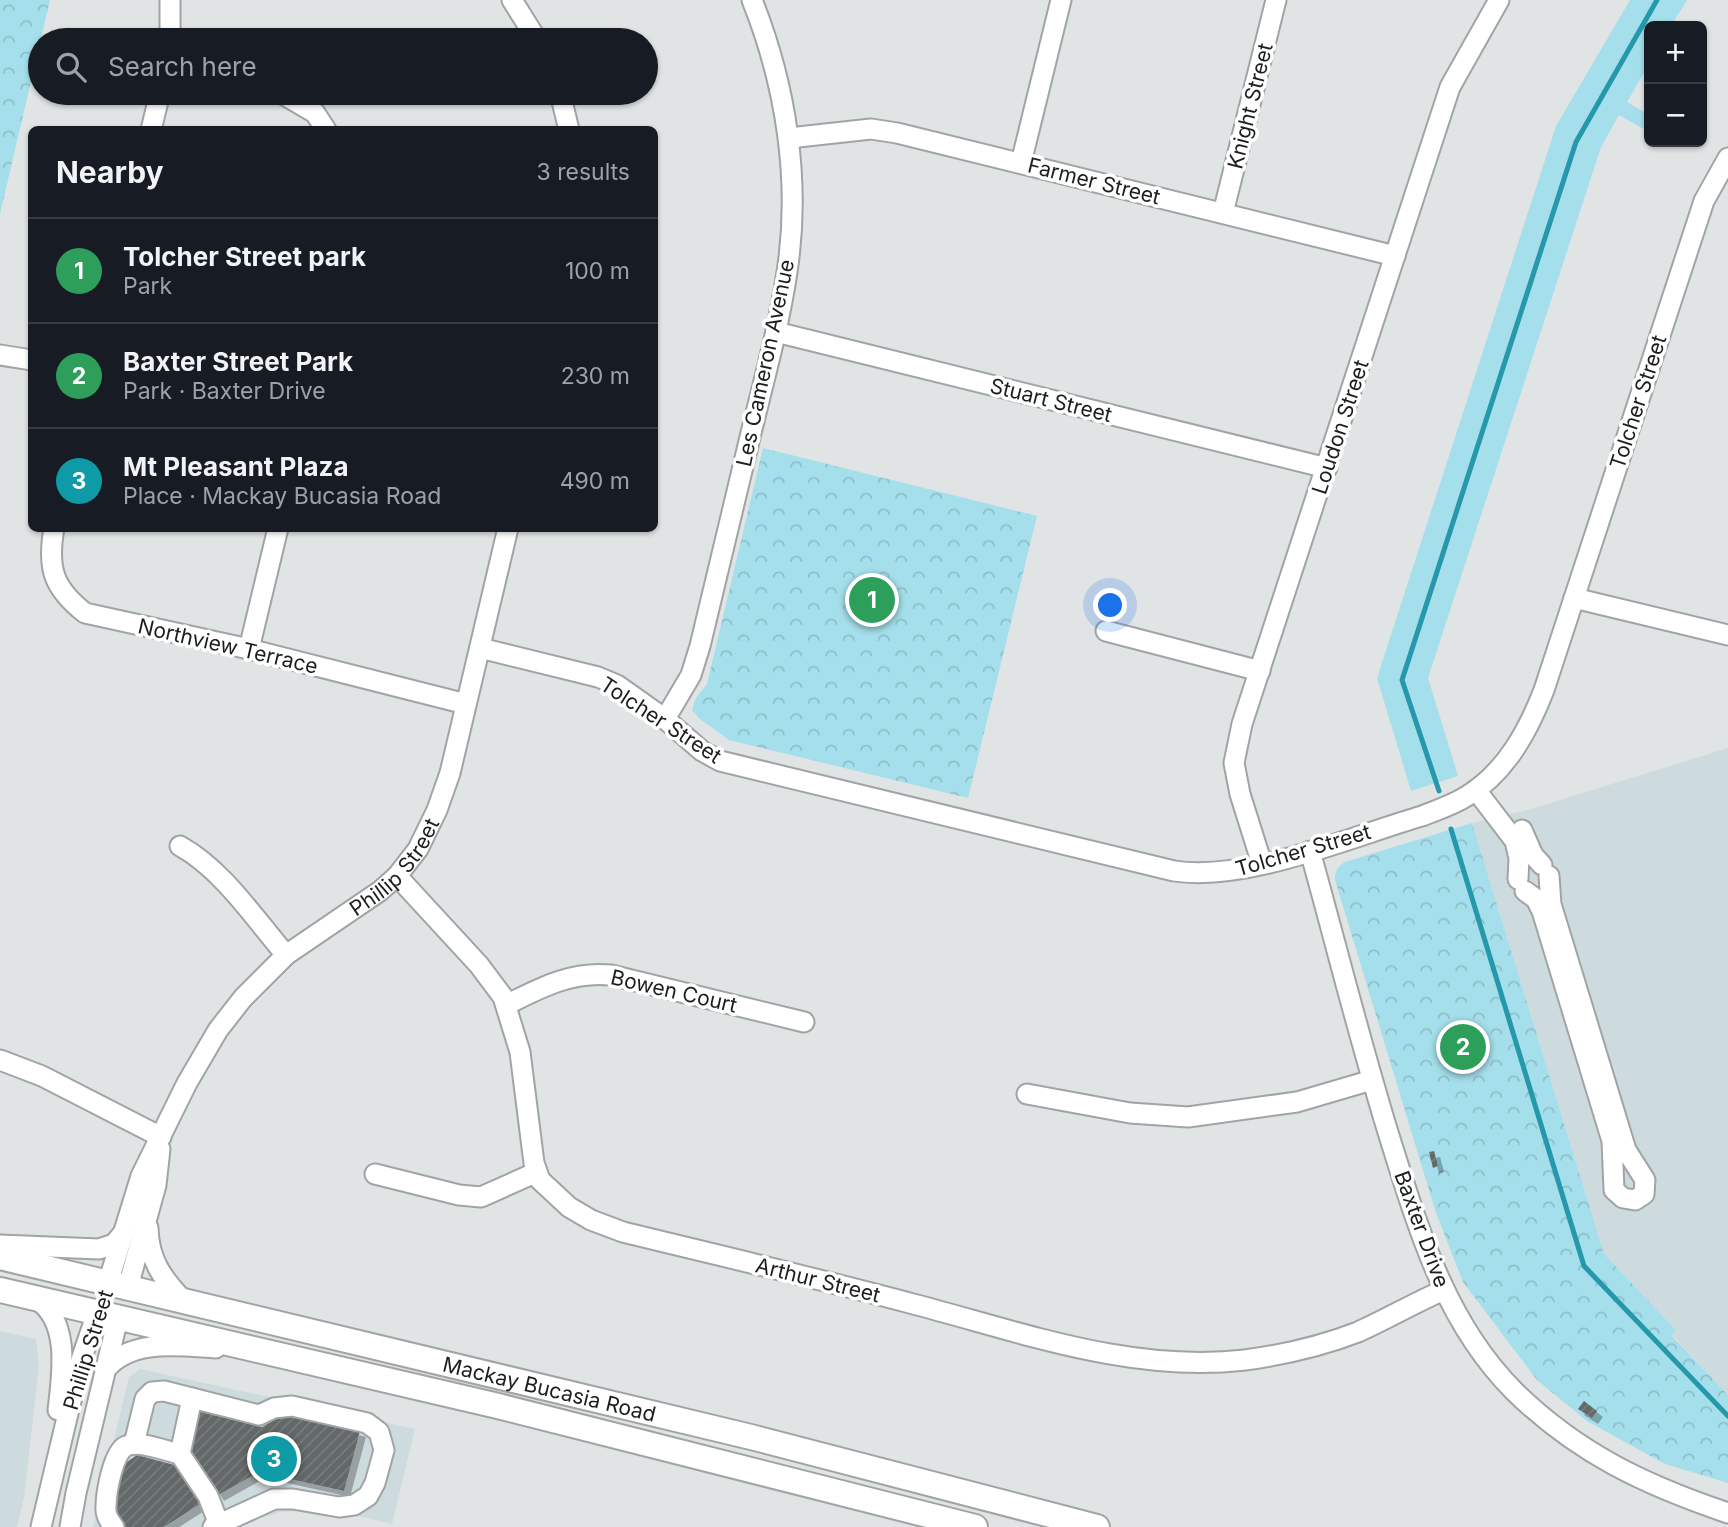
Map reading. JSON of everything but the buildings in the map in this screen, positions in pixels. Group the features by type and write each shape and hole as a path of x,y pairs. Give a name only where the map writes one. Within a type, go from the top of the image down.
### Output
{"main road":[{"name":"Mackay Bucasia Road","path":"0,1257 751,1437 1097,1527"},
{"name":"Phillip Street","path":"108,1315 118,1285"},
{"name":"Mackay Bucasia Road","path":"0,1290 346,1369 975,1527"}],"street":[{"path":"170,0 170,28"},
{"path":"512,0 530,28"},
{"name":"Les Cameron Avenue","path":"665,719 691,675 700,646 776,331 788,270 791,199 789,138 773,65 752,0"},
{"path":"1021,163 1061,0"},
{"name":"Knight Street","path":"1223,213 1276,0"},
{"name":"Loudon Street","path":"1262,864 1240,794 1234,763 1242,724 1450,87 1499,0"},
{"path":"152,126 157,105"},
{"path":"301,105 315,113 323,126"},
{"path":"563,105 568,126"},
{"name":"Farmer Street","path":"789,138 871,129 1021,163 1395,256"},
{"name":"Tolcher Street","path":"481,648 598,677 617,685 665,719 702,751 720,761 1174,871 1209,874 1262,864 1422,816 1454,803 1481,785 1517,746 1531,722 1704,201 1728,158"},
{"name":"Stuart Street","path":"776,331 1327,468"},
{"path":"0,355 28,359"},
{"name":"Northview Terrace","path":"53,532 50,552 52,570 59,588 71,603 85,613 249,649 467,704"},
{"path":"249,649 277,532"},
{"name":"Phillip Street","path":"118,1285 124,1232 138,1183 187,1083 218,1030 243,998 286,956 380,891 397,876 418,849 437,810 450,773 507,532"},
{"path":"1574,598 1728,635"},
{"path":"1106,631 1260,671"},
{"path":"1481,785 1524,833 1533,855 1545,871 1551,904 1626,1150 1645,1180 1644,1194 1635,1200 1623,1198 1614,1190 1612,1141 1542,911 1536,899 1521,885 1517,844 1481,785"},
{"path":"180,846 199,856 216,873 286,956"},
{"name":"Baxter Drive","path":"1310,851 1372,1080 1422,1239 1444,1290 1468,1333 1512,1389 1547,1422 1590,1452 1635,1478 1728,1513"},
{"path":"1521,885 1520,869 1525,864 1532,862 1545,871"},
{"path":"375,1174 459,1195 481,1197 537,1172 520,1052 506,1005 480,965 397,876"},
{"name":"Bowen Court","path":"506,1005 553,981 593,973 611,975 804,1022"},
{"path":"0,1060 42,1076 161,1137"},
{"path":"1027,1094 1130,1113 1188,1117 1297,1102 1372,1080"},
{"name":"Phillip Street","path":"118,1285 151,1206 161,1137"},
{"name":"Arthur Street","path":"537,1172 540,1180 569,1207 591,1220 623,1232 1125,1358 1207,1362 1282,1354 1357,1332 1444,1290"},
{"path":"151,1206 148,1237 154,1264 161,1277 183,1300"},
{"path":"0,1245 99,1249 114,1244 124,1232"},
{"path":"34,1298 55,1317 62,1361 49,1492"},
{"name":"Phillip Street","path":"70,1527 105,1370 108,1315"},
{"name":"Phillip Street","path":"41,1527 80,1363 108,1315"},
{"path":"105,1370 120,1355 149,1348 181,1346 256,1350"},
{"path":"114,1527 105,1508 116,1455 123,1447 134,1444 180,1454 208,1496 217,1526 274,1499 293,1499 340,1507 354,1505 368,1496 375,1483 384,1450 379,1432 368,1423 292,1406 274,1408 259,1415 164,1391 152,1392 145,1399 134,1444"},
{"path":"180,1454 192,1398"}],"shaded area":[{"path":"1728,748 1728,1395 1672,1335 1676,1330 1604,1254 1472,823 1531,809"},
{"path":"0,1331 36,1339 39,1366 24,1498 17,1527 0,1527"},
{"path":"140,1369 415,1429 392,1524 350,1514 316,1510 280,1512 237,1527 93,1527 129,1377"}],"green space":[{"path":"0,0 50,0 43,28 28,28 28,94 0,214"},
{"path":"1630,0 1687,0 1674,21 1644,21 1644,73 1627,102 1644,112 1644,129 1619,115 1601,147 1428,678 1458,776 1411,791 1377,678 1556,126"},
{"path":"763,448 1037,516 968,798 729,740 692,710 696,698 707,684"},
{"path":"1472,823 1604,1254 1676,1330 1672,1336 1728,1395 1728,1483 1665,1464 1587,1421 1537,1380 1463,1282 1436,1213 1335,877 1337,870 1345,862"}],"waterway":[{"path":"1439,791 1402,680 1576,142 1657,0"},
{"path":"1451,829 1584,1266 1728,1416"}],"place":[{"name":"Tolcher Street park","path":"872,600"},
{"name":"Baxter Street Park","path":"1463,1047"},
{"name":"Mt Pleasant Plaza","path":"274,1459"}]}
